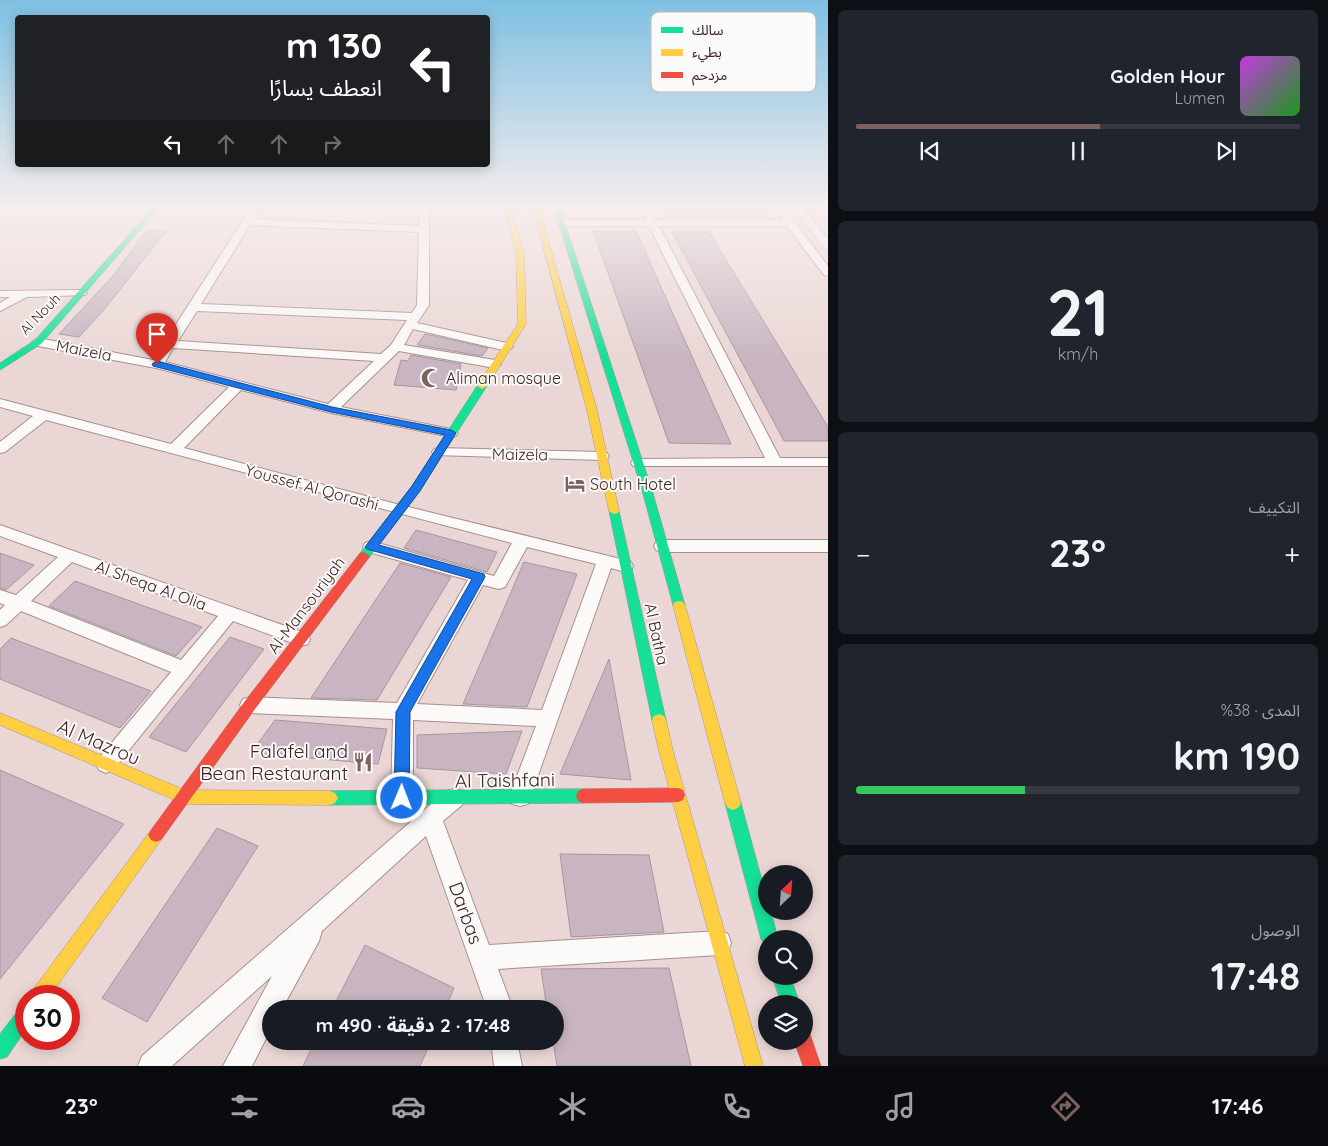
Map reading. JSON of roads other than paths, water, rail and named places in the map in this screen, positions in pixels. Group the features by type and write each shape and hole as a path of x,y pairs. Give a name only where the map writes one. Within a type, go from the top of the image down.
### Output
{"main road":[{"name":"Al Nouh","path":"0,367 38,342 112,258"},
{"name":"Al-Mansouriyah","path":"47,985 250,705 400,510 439,452 522,324 520,258"},
{"name":"Al Batha","path":"550,258 602,456 666,751 754,1066"},
{"name":"Al Batha","path":"573,258 638,463 768,930"},
{"path":"578,361 580,365 594,371 605,370 607,364"},
{"path":"588,398 594,391 602,389 616,393"},
{"name":"Al Mazrou","path":"0,719 184,797"},
{"name":"Al Taishfani","path":"184,797 454,798 678,794"},
{"path":"0,1050 15,1029"},
{"path":"807,1050 812,1066"}],"street":[{"path":"157,364 224,258"},
{"path":"331,410 396,347 423,305 424,258"},
{"path":"670,258 775,463"},
{"path":"816,258 828,273"},
{"path":"0,308 24,293"},
{"path":"0,294 81,293"},
{"path":"193,307 413,321 507,346"},
{"name":"Maizela","path":"38,342 157,364 331,410 451,433"},
{"path":"170,344 385,358"},
{"path":"396,347 495,364"},
{"path":"173,450 238,385"},
{"name":"Youssef Al Qorashi","path":"0,403 400,510 625,566"},
{"path":"0,448 43,415"},
{"name":"Maizela","path":"439,452 602,456"},
{"path":"638,463 828,462"},
{"name":"Al Sheqa Al Olia","path":"0,530 301,639"},
{"path":"371,547 499,583 522,541"},
{"path":"662,546 828,546"},
{"path":"0,620 70,555"},
{"path":"520,797 605,562"},
{"path":"402,798 403,712 479,577"},
{"path":"0,596 184,669"},
{"path":"106,764 230,613"},
{"path":"250,705 549,718"},
{"path":"152,1066 454,798"},
{"name":"Darbas","path":"431,818 497,1000"},
{"path":"237,1066 316,921"},
{"path":"482,958 720,943"}],"place":[{"name":"Aliman mosque","path":"431,378"},
{"name":"South Hotel","path":"575,484"},
{"name":"Falafel and Bean Restaurant","path":"363,762"}]}
